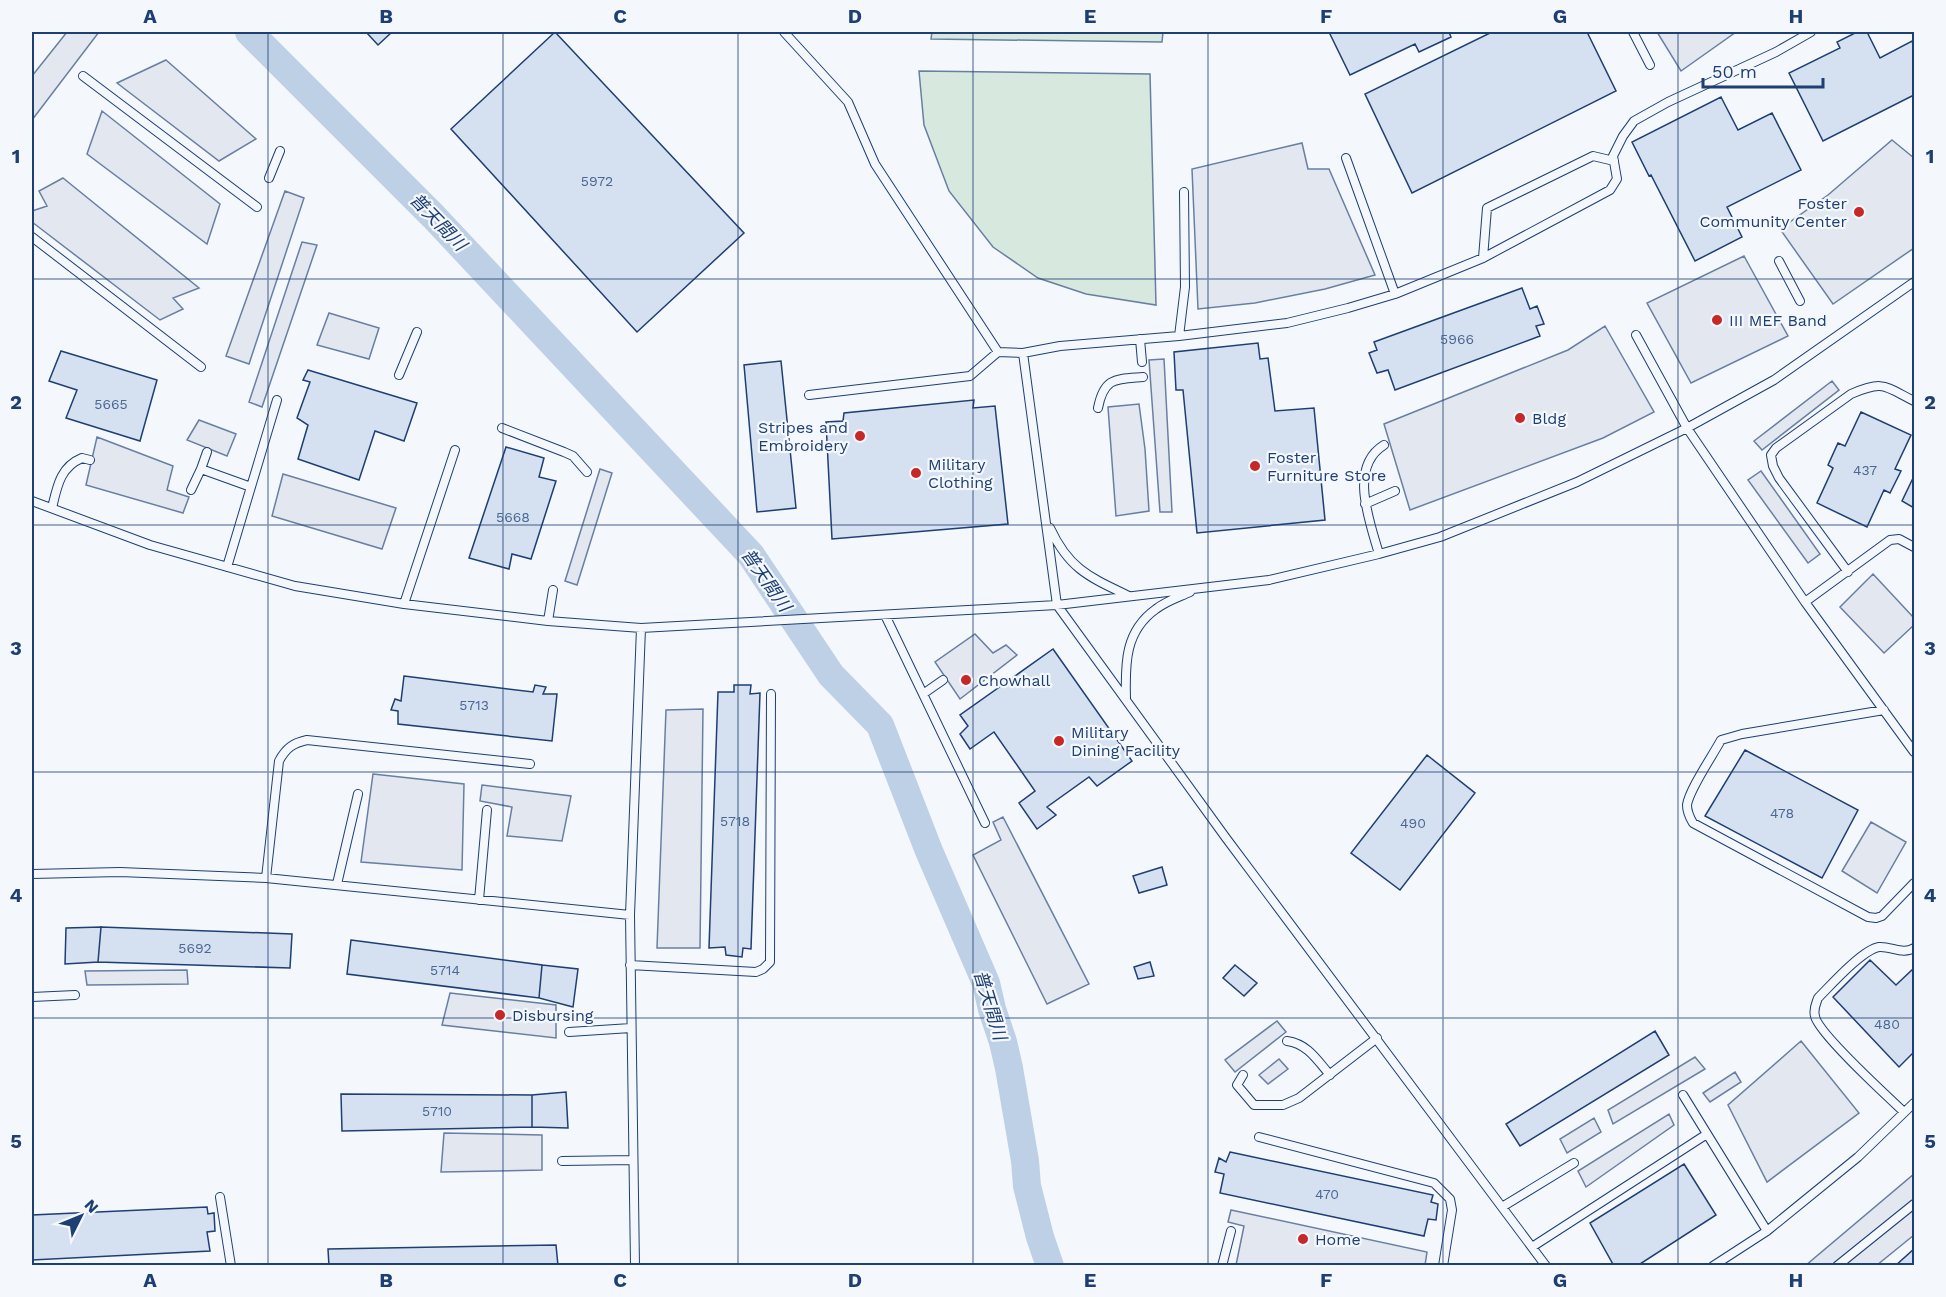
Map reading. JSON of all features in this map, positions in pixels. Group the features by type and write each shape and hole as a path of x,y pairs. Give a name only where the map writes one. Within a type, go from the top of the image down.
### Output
{"lane":[{"path":"784,32 848,102 875,164 998,352"},
{"path":"1633,32 1650,65"},
{"path":"809,395 970,376 998,352 1023,353 1060,346 1179,336 1287,322 1395,294 1483,258 1610,190 1617,179 1613,156 1634,121 1646,113 1776,52 1811,32"},
{"path":"83,76 257,207"},
{"path":"269,178 280,150"},
{"path":"1483,258 1487,208 1593,156 1614,160"},
{"path":"1346,158 1395,294"},
{"path":"1179,336 1185,287 1184,192"},
{"path":"32,237 201,367"},
{"path":"1779,261 1800,301"},
{"path":"32,501 150,545 295,586 404,604 548,621 641,628 1057,605 1269,580 1379,555 1440,537 1577,482 1687,428 1774,380 1914,282"},
{"path":"399,375 417,332"},
{"path":"1636,335 1687,428 1805,602 1914,752"},
{"path":"1140,339 1142,362"},
{"path":"1023,353 1057,605 1234,848 1546,1266"},
{"path":"1098,408 1100,396 1116,379 1143,377"},
{"path":"1848,572 1779,478 1771,455 1776,448 1832,407 1864,388 1881,385 1914,401"},
{"path":"227,567 277,400"},
{"path":"502,428 573,456 587,472"},
{"path":"1379,555 1365,504 1365,467 1375,450 1384,445"},
{"path":"404,604 455,450"},
{"path":"191,490 207,452"},
{"path":"52,508 58,481 65,469 82,458 90,460"},
{"path":"201,470 251,487"},
{"path":"1365,504 1395,491"},
{"path":"1046,518 1058,546 1068,560 1093,579 1129,596"},
{"path":"1805,602 1890,540 1899,539 1914,547"},
{"path":"1126,699 1125,663 1130,643 1138,626 1157,608 1197,588"},
{"path":"548,621 553,590"},
{"path":"885,615 985,823"},
{"path":"635,1266 630,915 641,628"},
{"path":"923,694 943,680"},
{"path":"630,965 756,972 764,969 770,962 771,694"},
{"path":"1884,710 1742,734 1722,740 1690,795 1687,806 1693,823 1868,917 1882,916 1914,883"},
{"path":"266,878 279,761 284,752 297,742 307,740 530,764"},
{"path":"337,884 358,794"},
{"path":"479,900 487,810"},
{"path":"32,874 120,872 266,878 630,915"},
{"path":"1904,1113 1829,1038 1815,1017 1815,1007 1818,998 1864,954 1880,947 1903,952 1914,948"},
{"path":"32,997 75,995"},
{"path":"569,1032 631,1028"},
{"path":"1243,1075 1237,1085 1254,1105 1283,1105 1299,1098 1377,1038"},
{"path":"1287,1041 1298,1042 1307,1048 1330,1075"},
{"path":"1683,1095 1767,1231"},
{"path":"1713,1266 1767,1231 1858,1157 1914,1103"},
{"path":"1532,1247 1707,1134"},
{"path":"1259,1137 1434,1184 1450,1199 1452,1210 1443,1266"},
{"path":"562,1161 633,1160"},
{"path":"1502,1207 1574,1162"},
{"path":"220,1197 231,1266"},
{"path":"1837,1266 1914,1204"},
{"path":"1222,1266 1231,1231"}],"shaded area":[{"path":"67,32 99,32 32,120 32,76"},
{"path":"932,32 1163,32 1162,42 931,39"},
{"path":"1657,32 1736,32 1681,71"},
{"path":"166,60 256,139 219,161 117,83"},
{"path":"919,71 1150,74 1156,305 1086,294 1038,278 993,247 949,191 924,125"},
{"path":"102,111 220,204 207,244 87,154"},
{"name":"Foster Community Center","path":"1892,140 1914,158 1914,248 1833,304 1780,229 1828,195"},
{"path":"1302,143 1308,169 1329,169 1375,275 1325,289 1255,303 1198,309 1192,169"},
{"path":"63,178 199,288 173,298 183,309 160,320 32,222 32,211 47,206 39,191"},
{"path":"285,191 304,198 249,364 226,356"},
{"path":"302,242 317,245 262,407 249,402"},
{"name":"III MEF Band","path":"1744,256 1788,336 1691,383 1647,303"},
{"path":"329,313 379,328 369,359 317,345"},
{"name":"Bldg","path":"1605,326 1654,412 1603,438 1410,510 1384,424 1568,350"},
{"path":"1164,359 1172,512 1160,512 1149,360"},
{"path":"1832,381 1839,390 1762,450 1754,441"},
{"path":"1139,404 1149,511 1116,516 1108,407"},
{"path":"199,420 236,434 227,456 187,440"},
{"path":"97,437 173,466 167,490 189,497 183,513 86,485"},
{"path":"600,469 612,473 577,585 565,581"},
{"path":"1761,471 1820,554 1808,563 1748,480"},
{"path":"283,474 396,508 382,549 272,516"},
{"path":"1873,574 1914,618 1914,625 1884,653 1840,607"},
{"name":"Chowhall","path":"975,634 993,653 1006,645 1017,655 960,699 935,662"},
{"path":"703,709 700,948 657,948 666,710"},
{"path":"373,774 464,784 462,870 361,862"},
{"path":"482,785 571,796 562,841 507,836 512,807 480,801"},
{"path":"1003,817 1089,984 1047,1004 973,855 1001,840 993,822"},
{"path":"1871,822 1906,842 1877,893 1842,871"},
{"path":"187,970 188,984 87,985 85,971"},
{"name":"Disbursing","path":"450,993 556,1005 556,1038 442,1025"},
{"path":"1277,1021 1286,1032 1235,1072 1225,1060"},
{"path":"1801,1041 1859,1113 1767,1182 1728,1105"},
{"path":"1695,1057 1705,1069 1613,1124 1608,1110"},
{"path":"1279,1059 1288,1069 1268,1084 1259,1075"},
{"path":"1735,1072 1741,1082 1710,1102 1703,1093"},
{"path":"1669,1114 1674,1125 1586,1187 1578,1171"},
{"path":"1594,1118 1601,1132 1567,1153 1560,1139"},
{"path":"444,1133 542,1135 542,1170 441,1172"},
{"path":"1914,1174 1914,1235 1877,1265 1805,1266"},
{"name":"Home","path":"1231,1210 1427,1252 1425,1265 1236,1265 1244,1226 1228,1222"}],"building":[{"path":"366,32 392,32 378,45"},
{"path":"555,32 744,233 637,332 451,129"},
{"path":"1329,32 1449,32 1451,37 1419,52 1415,44 1350,75"},
{"path":"1492,32 1587,32 1616,91 1412,193 1365,94"},
{"path":"1857,32 1867,32 1880,58 1912,41 1914,95 1823,141 1789,73 1840,48 1837,42"},
{"path":"1721,97 1738,130 1772,113 1801,170 1727,207 1742,237 1695,261 1632,142"},
{"path":"1522,288 1530,309 1537,306 1544,324 1536,326 1540,336 1395,390 1388,370 1377,373 1369,353 1377,350 1374,342"},
{"name":"Foster Furniture Store","path":"1258,343 1260,359 1268,358 1275,411 1314,408 1325,520 1197,533 1183,390 1176,390 1174,352"},
{"path":"61,351 157,380 140,441 66,418 77,390 49,381"},
{"path":"781,361 796,508 757,512 744,365"},
{"path":"308,370 417,403 404,441 375,431 359,480 298,459 308,425 297,418 310,382 303,380"},
{"name":"Military Clothing","path":"974,400 973,408 995,406 1008,524 832,539 826,422 843,421 844,413"},
{"path":"1861,412 1911,435 1895,469 1901,471 1890,493 1884,490 1867,527 1817,503 1833,468 1828,465 1838,443 1845,446"},
{"path":"506,447 544,458 539,477 556,481 531,559 512,554 509,569 469,558"},
{"path":"1914,476 1914,508 1902,501"},
{"name":"Military Dining Facility","path":"1053,649 1132,761 1097,786 1089,777 1047,807 1056,815 1037,829 1019,803 1035,791 994,732 970,749 960,734 968,726 960,715"},
{"path":"404,676 533,692 535,685 546,687 543,694 557,694 552,741 398,724 398,711 391,710 395,699 401,701"},
{"path":"734,685 751,685 750,694 760,693 751,949 743,948 742,957 726,955 725,947 709,948 718,692 734,692"},
{"path":"1745,750 1858,810 1822,878 1705,816"},
{"path":"1427,755 1475,793 1400,890 1351,853"},
{"path":"1162,867 1167,885 1139,893 1133,876"},
{"path":"101,927 292,934 290,968 98,962"},
{"path":"101,927 98,962 65,964 66,928"},
{"path":"351,940 542,965 539,998 347,974"},
{"path":"1870,960 1896,985 1914,968 1914,1052 1899,1067 1833,997"},
{"path":"1150,962 1154,976 1138,979 1134,967"},
{"path":"542,965 578,969 573,1007 539,998"},
{"path":"1235,965 1257,983 1244,996 1223,978"},
{"path":"1655,1031 1669,1055 1520,1146 1506,1124"},
{"path":"566,1092 568,1128 532,1127 532,1095"},
{"path":"341,1094 532,1095 532,1127 342,1131"},
{"path":"1230,1152 1433,1195 1431,1202 1438,1204 1436,1220 1428,1219 1424,1236 1220,1193 1224,1174 1215,1172 1219,1158 1226,1162"},
{"path":"1684,1164 1716,1215 1637,1266 1614,1266 1590,1223"},
{"path":"207,1207 208,1214 214,1213 215,1231 207,1232 210,1251 32,1260 32,1215"},
{"path":"556,1245 558,1266 329,1266 328,1249"},
{"path":"1914,1249 1914,1266 1895,1266"}],"waterway":[{"name":"普天間川","path":"249,32 434,217 751,555 831,675 880,725 929,851 986,983 1009,1068 1027,1186 1050,1266"}],"place":[{"name":"Foster Community Center","path":"1859,212"},
{"name":"III MEF Band","path":"1717,320"},
{"name":"Bldg","path":"1520,418"},
{"name":"Stripes and Embroidery","path":"860,436"},
{"name":"Foster Furniture Store","path":"1255,466"},
{"name":"Military Clothing","path":"916,473"},
{"name":"Chowhall","path":"966,680"},
{"name":"Military Dining Facility","path":"1059,741"},
{"name":"Disbursing","path":"500,1015"},
{"name":"Home","path":"1303,1239"}]}
